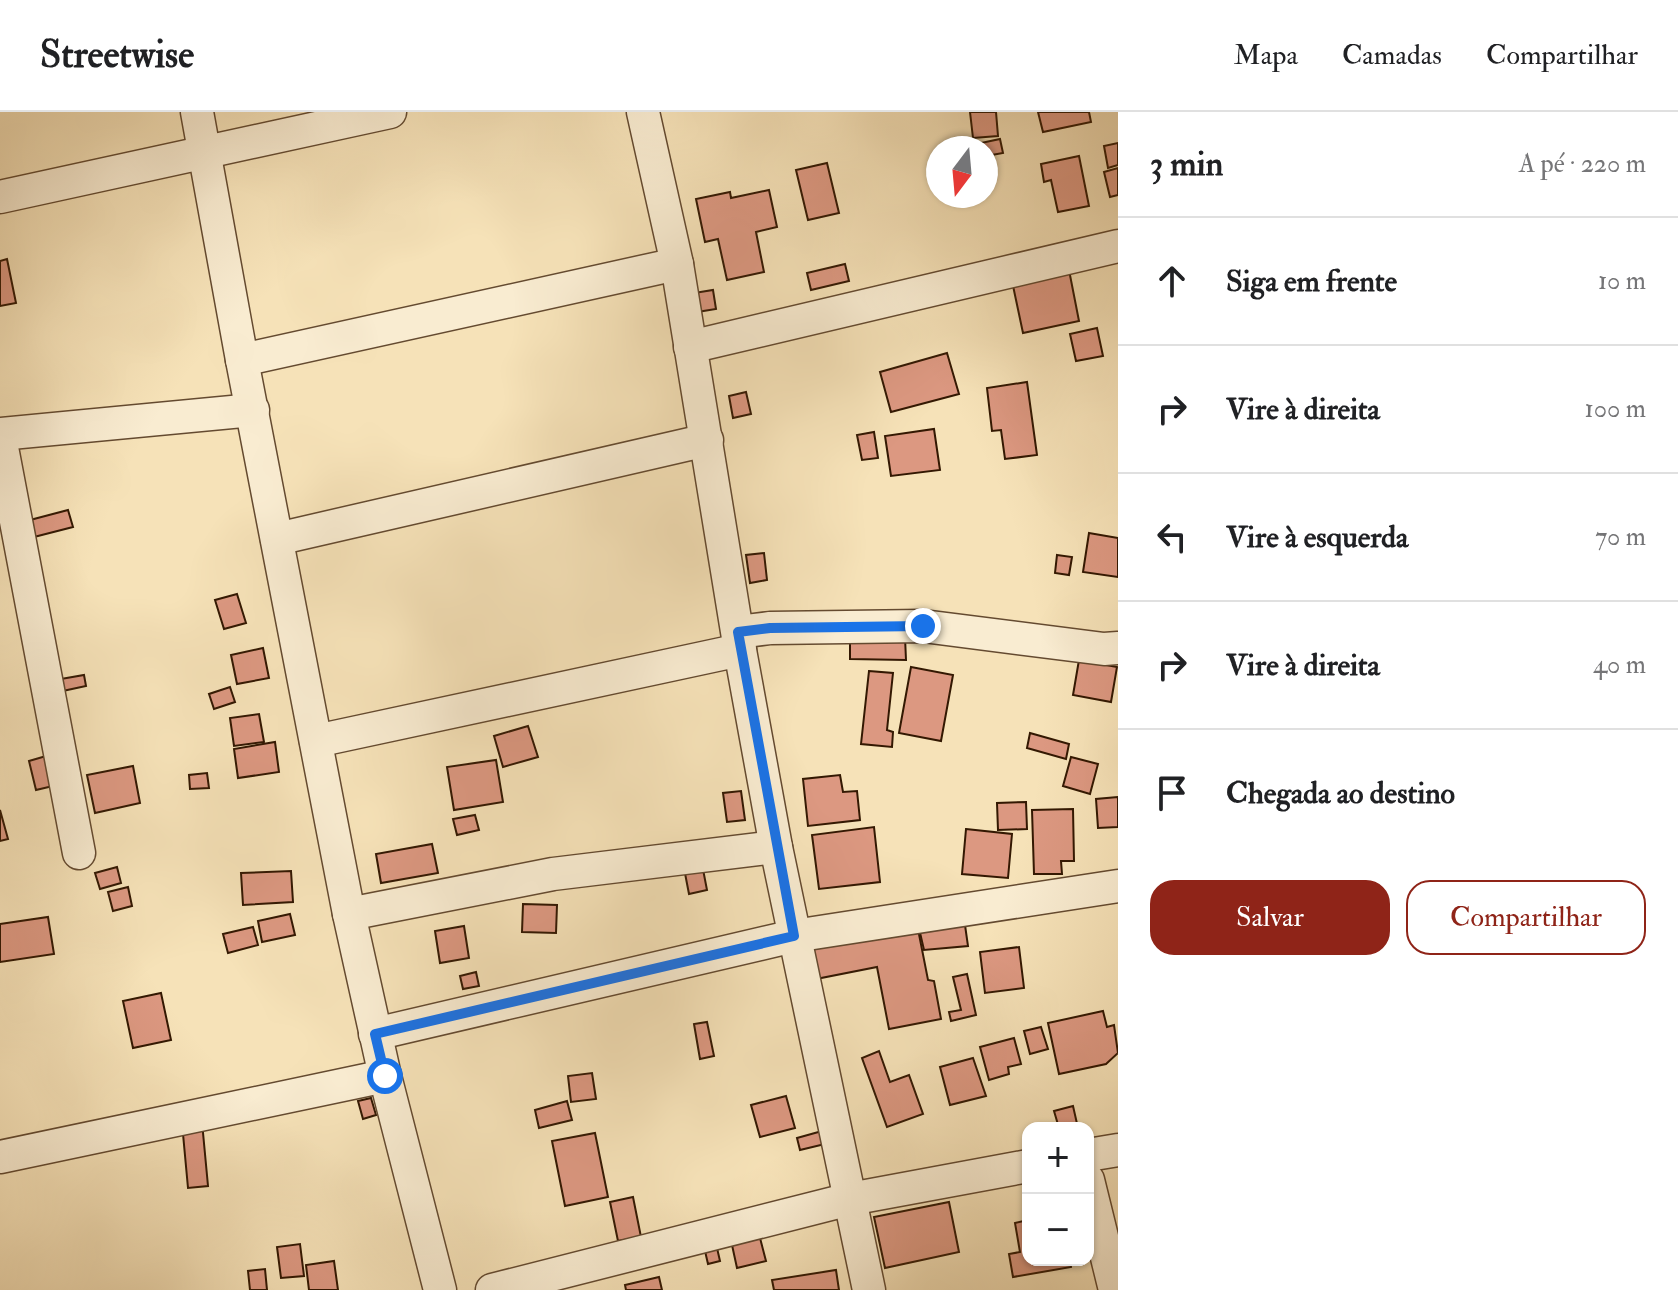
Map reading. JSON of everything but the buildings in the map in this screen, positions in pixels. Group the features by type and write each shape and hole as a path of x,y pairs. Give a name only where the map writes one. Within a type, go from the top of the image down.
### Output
{"street":[{"path":"197,112 349,914 385,1076 440,1290"},
{"path":"0,197 390,112"},
{"path":"643,112 677,264 776,847 869,1290"},
{"path":"690,347 1118,246"},
{"path":"242,360 677,264"},
{"path":"79,853 0,436 253,410"},
{"path":"277,539 707,440"},
{"path":"316,741 739,641 770,628 923,626 1104,649 1118,648"},
{"path":"349,914 553,874 776,847"},
{"path":"375,1034 794,936 1118,886"},
{"path":"0,1157 385,1076"},
{"path":"1094,1154 1118,1150"},
{"path":"492,1290 850,1199 1022,1167"},
{"path":"1092,1194 1114,1274"}],"route":[{"path":"385,1076 375,1034 794,936 738,632 770,628 923,626"}]}
